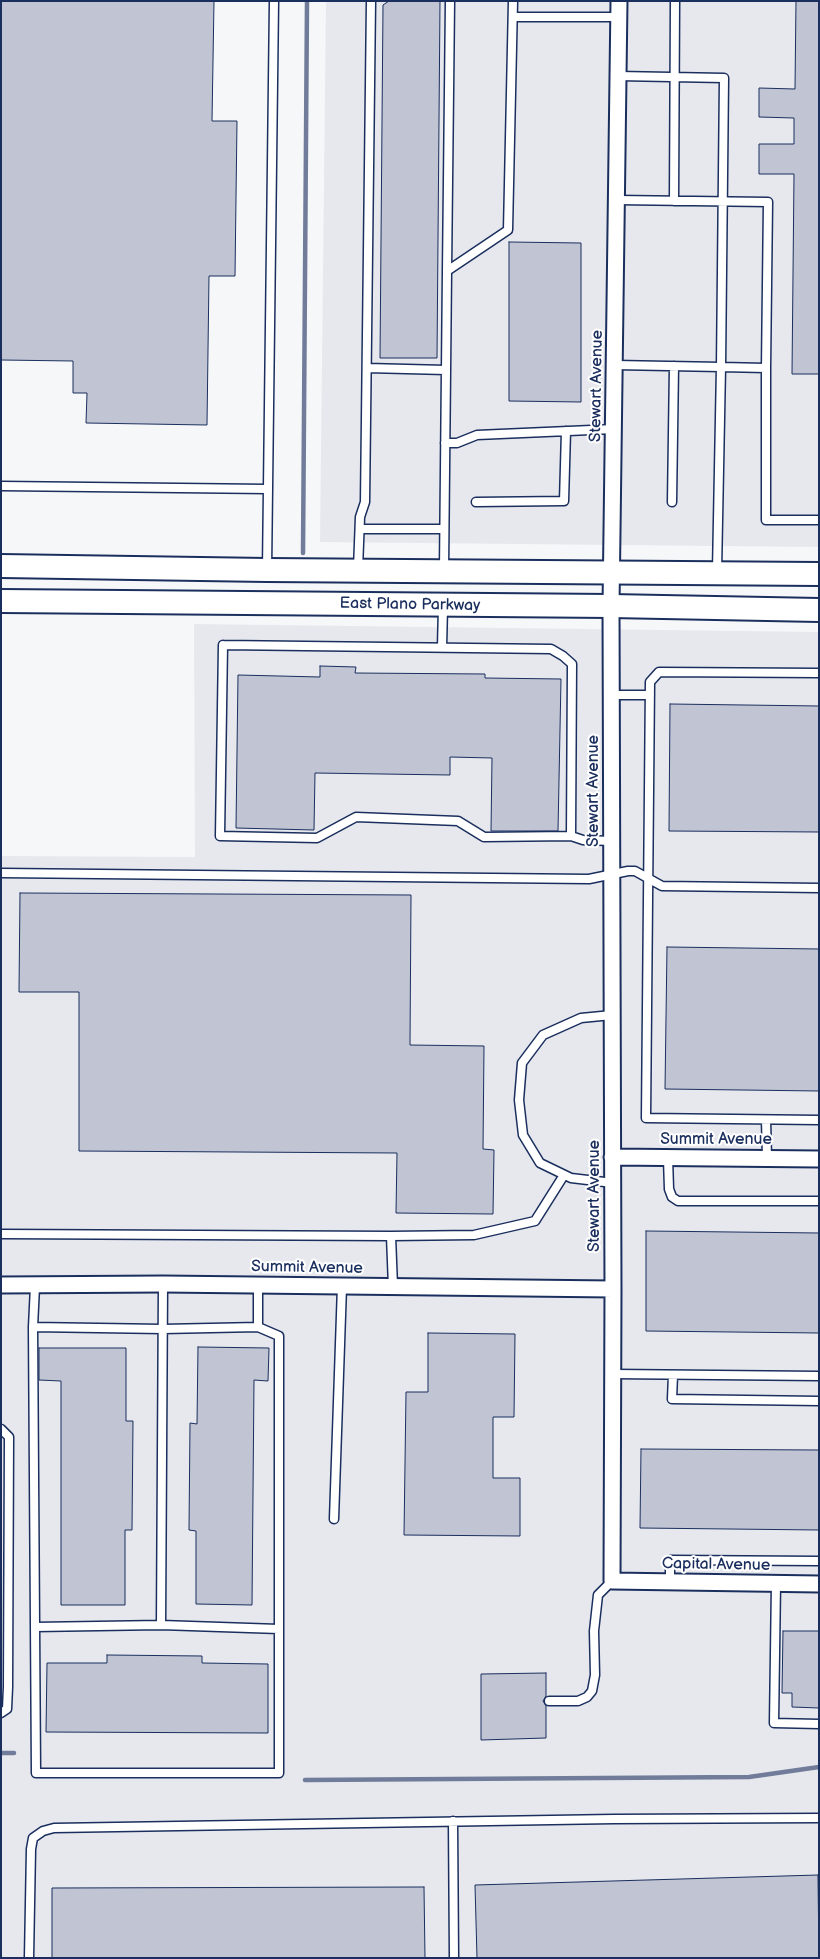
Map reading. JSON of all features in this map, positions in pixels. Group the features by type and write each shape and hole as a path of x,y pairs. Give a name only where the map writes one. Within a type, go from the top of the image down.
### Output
{"main road":[{"name":"East Plano Parkway","path":"1,566 819,574"},
{"path":"266,603 267,570"},
{"path":"358,570 358,604"},
{"path":"443,606 444,571"},
{"name":"East Plano Parkway","path":"1,601 611,606 819,610"}],"street":[{"name":"Stewart Avenue","path":"612,1581 611,606 619,1"},
{"name":"Summit Avenue","path":"612,1157 819,1159"},
{"name":"Summit Avenue","path":"1,1285 163,1284 613,1289"},
{"name":"Capital Avenue","path":"612,1581 819,1584"}],"lane":[{"path":"267,570 274,1"},
{"path":"358,570 360,517 365,502 371,1"},
{"path":"444,571 450,1"},
{"path":"447,271 508,230 513,1"},
{"path":"674,201 675,1"},
{"path":"513,17 619,17"},
{"path":"618,76 724,78 717,572"},
{"path":"617,200 768,202 766,520 819,520"},
{"path":"614,365 766,368"},
{"path":"672,502 674,366"},
{"path":"367,368 446,370"},
{"path":"445,443 457,443 478,435 614,429"},
{"path":"476,502 564,501 566,431"},
{"path":"1,486 268,489"},
{"path":"360,528 444,529"},
{"path":"442,647 443,606"},
{"path":"571,836 572,664 564,656 551,650 223,645 220,836 317,838 356,817 458,821 484,837 571,836 583,840 612,841"},
{"path":"819,673 659,672 650,682 646,1118 819,1120"},
{"path":"612,695 650,695"},
{"path":"1,873 589,880 628,871 636,871 662,886 819,888"},
{"path":"612,1015 581,1018 543,1035 522,1063 519,1100 523,1135 540,1162 571,1178 612,1183"},
{"path":"766,1120 768,1158"},
{"path":"668,1158 669,1189 672,1197 678,1201 819,1201"},
{"path":"1,1234 474,1235 535,1221 564,1175"},
{"path":"391,1236 393,1287"},
{"path":"161,1625 163,1284"},
{"path":"258,1285 258,1327"},
{"path":"33,1327 163,1329 258,1327 279,1336 279,1773 36,1774 33,1327 34,1286"},
{"path":"334,1519 342,1286"},
{"path":"613,1374 819,1376"},
{"path":"673,1375 672,1400 819,1401"},
{"path":"1,1429 9,1437 9,1447 8,1687 7,1709 1,1713"},
{"path":"670,1582 670,1560 819,1561"},
{"path":"549,1701 578,1702 587,1697 592,1691 595,1675 594,1631 598,1595 612,1581"},
{"path":"776,1583 774,1723 819,1724"},
{"path":"35,1627 161,1625 279,1629"},
{"path":"29,1958 32,1849 34,1838 43,1831 64,1828 453,1821 819,1818"},
{"path":"453,1821 454,1958"}],"shaded area":[{"path":"326,1 819,1 819,547 320,542"},
{"path":"194,624 819,632 819,1958 1,1958 1,856 195,857"}],"building":[{"path":"1,1 214,1 212,121 237,121 235,276 209,276 207,425 86,423 87,393 73,393 73,361 1,360"},
{"path":"389,1 440,1 437,358 380,358 383,5"},
{"path":"796,1 819,1 819,374 792,374 794,174 759,174 759,144 794,144 794,118 759,117 759,88 795,89"},
{"path":"509,242 581,243 581,402 509,401"},
{"path":"320,666 356,667 355,673 485,674 485,678 561,679 558,831 491,831 492,758 450,757 450,775 315,773 314,830 236,828 238,675 320,677"},
{"path":"670,704 819,706 819,832 669,831"},
{"path":"20,893 411,895 410,1045 484,1046 483,1149 494,1150 493,1214 396,1213 397,1153 79,1151 79,992 19,992"},
{"path":"667,947 819,949 819,1091 665,1089"},
{"path":"646,1231 819,1233 819,1333 646,1331"},
{"path":"428,1333 515,1334 514,1417 493,1417 493,1478 520,1478 520,1536 404,1535 406,1392 428,1392"},
{"path":"198,1347 269,1348 268,1381 254,1380 252,1605 196,1604 196,1531 189,1530 190,1423 197,1424"},
{"path":"39,1348 126,1348 126,1421 133,1421 132,1530 125,1530 125,1605 61,1605 61,1381 39,1380"},
{"path":"641,1449 819,1450 819,1530 640,1528"},
{"path":"783,1631 819,1631 819,1708 792,1707 792,1693 782,1693"},
{"path":"107,1655 202,1656 202,1663 268,1664 268,1733 46,1732 47,1663 107,1663"},
{"path":"546,1673 546,1696 543,1701 546,1706 546,1738 481,1740 481,1674"},
{"path":"818,1875 819,1958 477,1958 475,1885"},
{"path":"424,1887 425,1958 52,1958 52,1888"}],"waterway":[{"path":"303,553 307,1"},
{"path":"1,1753 14,1753"},
{"path":"305,1780 749,1777 819,1767"}]}
